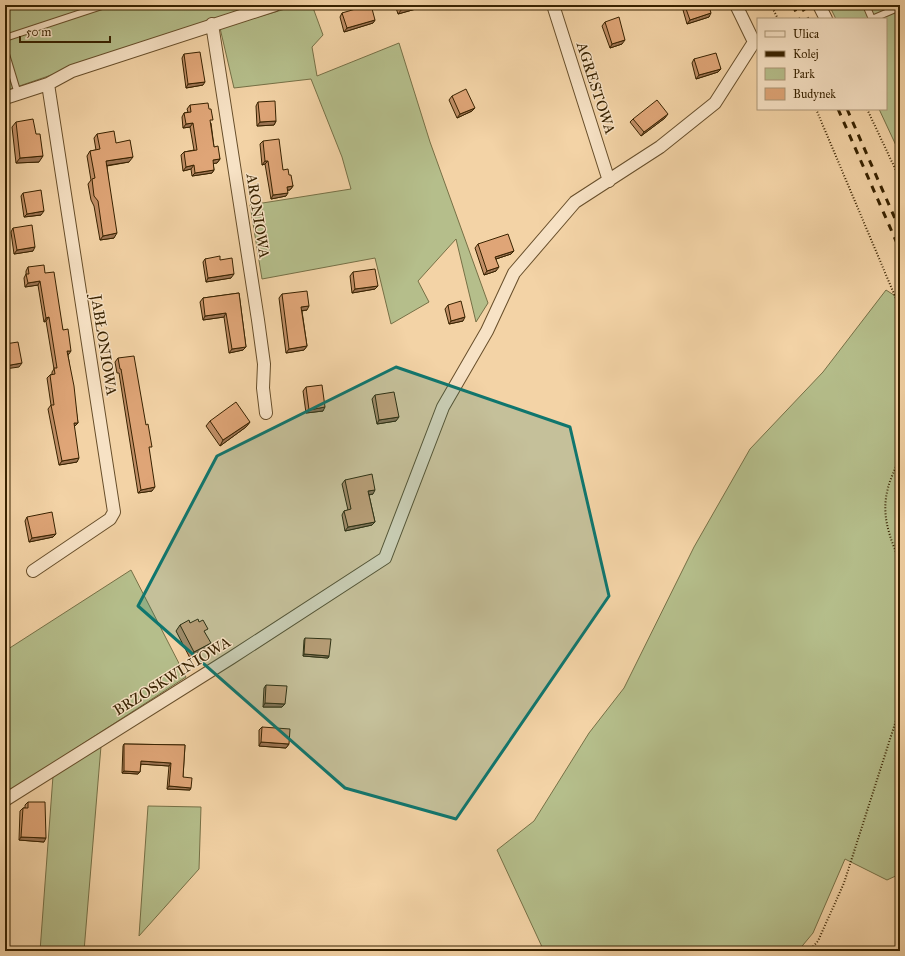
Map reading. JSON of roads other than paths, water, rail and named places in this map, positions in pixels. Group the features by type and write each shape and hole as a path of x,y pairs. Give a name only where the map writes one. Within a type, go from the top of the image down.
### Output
{"street":[{"path":"5,98 48,84 72,71 212,24 275,5"},
{"name":"AGRESTOWA","path":"553,5 609,180"},
{"name":"BRZOSKWINIOWA","path":"5,800 231,658 385,558 443,406 487,331 514,273 575,202 660,147 714,103 754,42 736,5"},
{"path":"820,5 826,18"},
{"name":"ARONIOWA","path":"212,24 258,320 264,364 263,388 266,413"},
{"name":"JABŁONIOWA","path":"33,571 110,519 114,512 48,84"}],"lane":[{"path":"5,38 105,5"},
{"path":"866,5 872,18"},
{"path":"874,18 900,7"},
{"path":"5,51 18,94"}],"railway":[{"path":"793,5 799,18"},
{"path":"801,5 808,18"},
{"path":"838,110 900,250"},
{"path":"847,110 900,230"}]}
